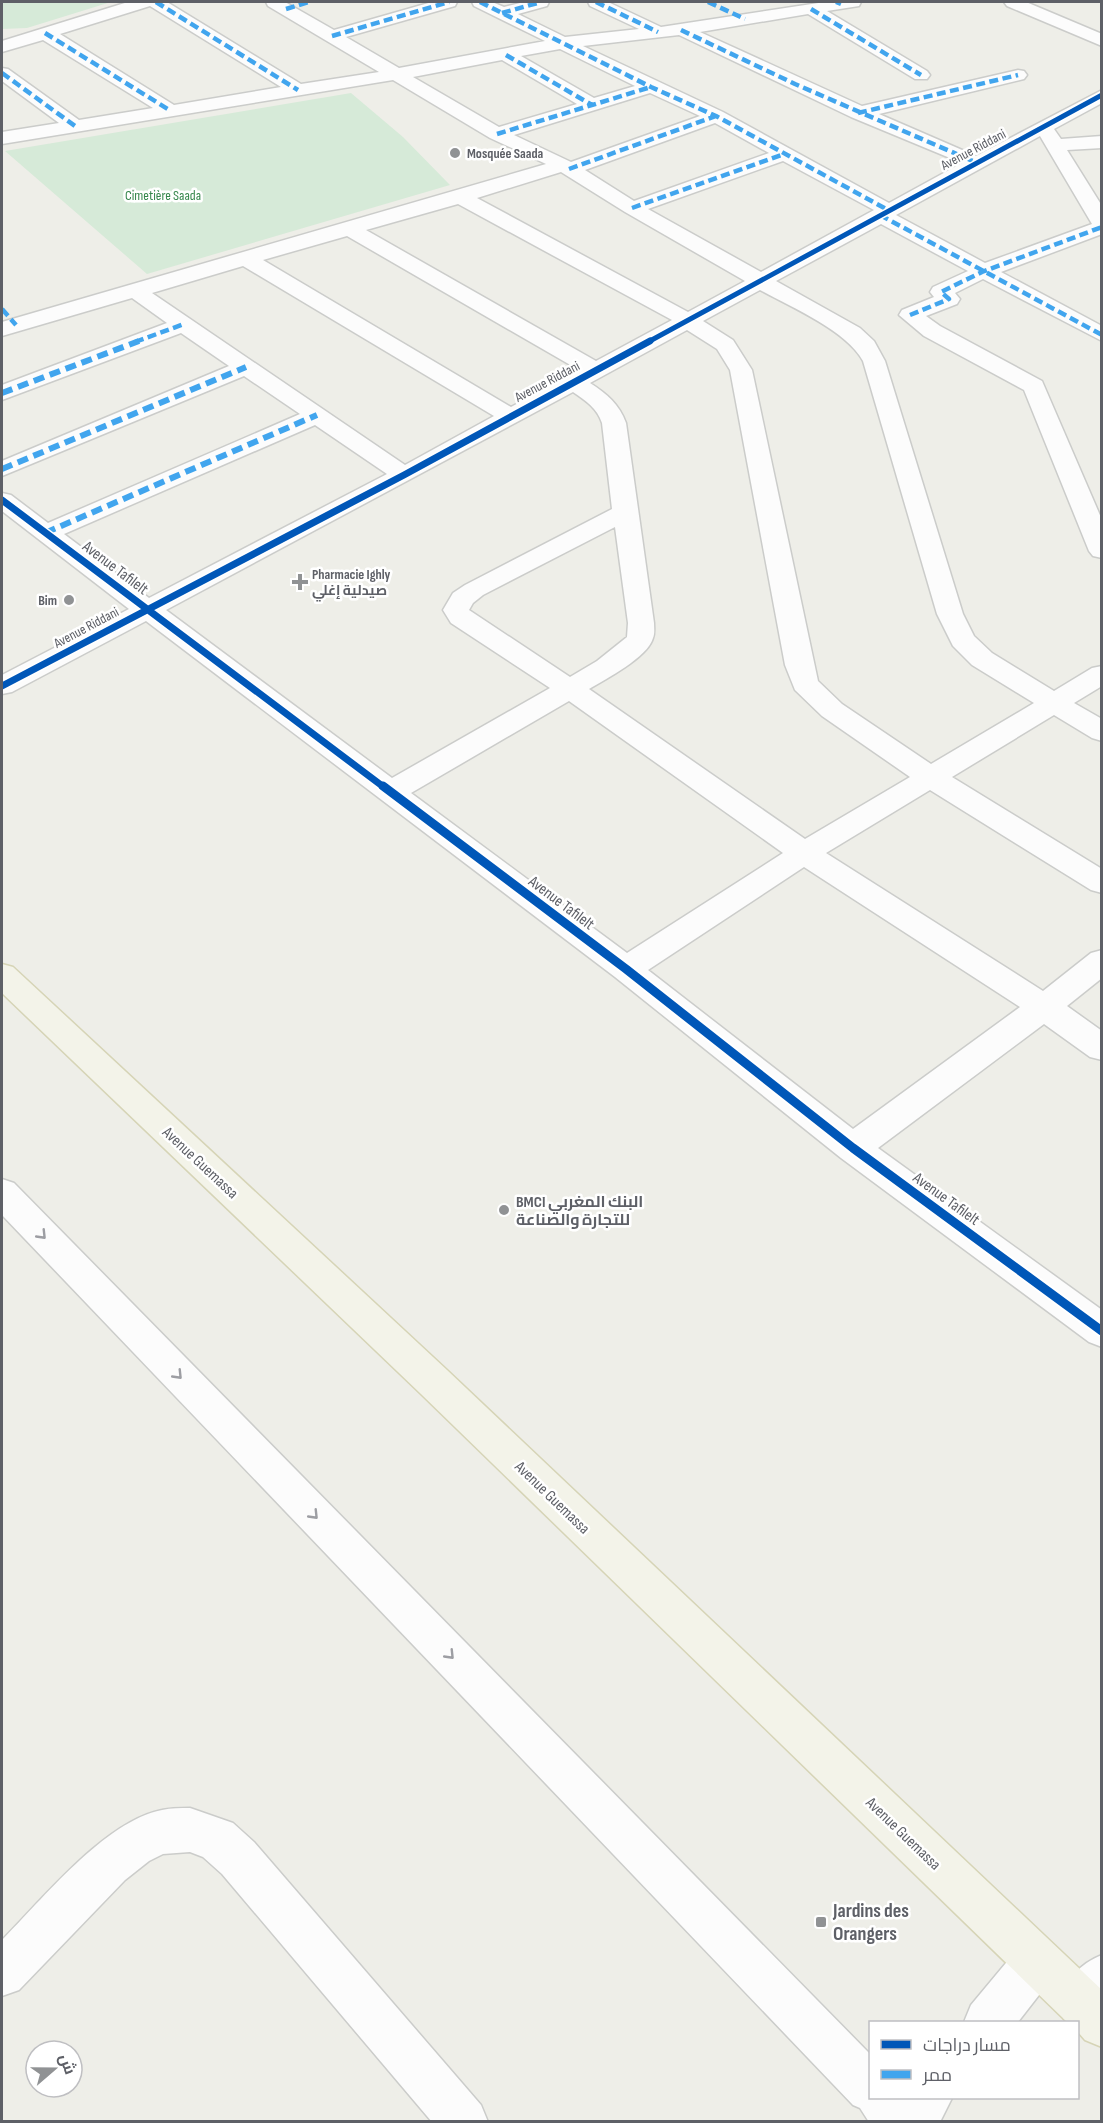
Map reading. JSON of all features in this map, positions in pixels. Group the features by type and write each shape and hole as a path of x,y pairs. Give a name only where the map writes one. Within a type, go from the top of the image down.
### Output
{"main road":[{"name":"Avenue Guemassa","path":"2,975 434,1382 1037,1961 1095,2001"}],"street":[{"path":"2,47 144,2"},
{"path":"156,2 298,90"},
{"path":"280,5 309,2"},
{"path":"332,36 449,2"},
{"path":"480,2 651,87 716,116 982,272 1101,335"},
{"path":"502,13 541,2"},
{"path":"596,2 658,32"},
{"path":"708,2 745,19"},
{"path":"2,138 398,74 563,43 681,30 843,2"},
{"path":"1013,2 1101,41"},
{"path":"280,5 498,134 566,167 632,208 852,333 866,346 874,361 950,614 962,640 982,659 1101,732"},
{"path":"811,9 921,75"},
{"path":"681,30 858,112 975,162"},
{"path":"45,33 171,111"},
{"path":"506,55 592,105"},
{"path":"2,73 75,126"},
{"path":"858,112 1018,75"},
{"path":"498,134 651,87"},
{"name":"Avenue Riddani","path":"2,686 689,321 975,162 1050,136 1101,95"},
{"path":"6,321 135,291 566,167 716,116"},
{"path":"1050,136 1101,142"},
{"path":"1050,136 1101,225 982,272 941,292 949,298 910,315 932,331 1034,386 1101,551"},
{"path":"632,208 783,154"},
{"path":"460,197 689,321 724,345 741,370 799,665 805,684 832,710 929,776 1101,884"},
{"path":"349,229 585,376 610,412 614,423 641,623 640,639 631,649 570,689 390,792"},
{"path":"246,259 510,416"},
{"path":"135,291 404,474"},
{"path":"2,393 184,324"},
{"path":"2,469 246,367"},
{"path":"45,533 317,415"},
{"name":"Avenue Tafilelt","path":"2,500 626,969 853,1148 1101,1331"},
{"path":"625,512 474,590 457,605 456,610 460,617 570,689 804,853 1044,1006 1101,1048"},
{"path":"626,969 804,853 1101,674"},
{"path":"853,1148 1101,961"},
{"path":"2,1193 869,2087"},
{"path":"2,1973 109,1864 133,1845 161,1832 190,1830 217,1839 238,1858 464,2121"},
{"path":"989,2021 1037,1961"},
{"path":"882,2099 903,2121"},
{"path":"909,2121 926,2099"}],"green space":[{"path":"2,2 111,2 27,28 2,29"},
{"name":"Cimetière Saada","path":"351,93 403,137 450,185 147,274 5,151"}],"marked path":[{"path":"156,2 298,90"},
{"path":"286,9 309,2"},
{"path":"332,36 449,2"},
{"path":"480,2 651,87 716,116 888,210"},
{"path":"502,13 541,2"},
{"path":"596,2 658,32"},
{"path":"708,2 745,19"},
{"path":"836,2 841,4"},
{"path":"811,9 921,75"},
{"path":"681,30 795,84 975,162"},
{"path":"45,33 171,111"},
{"path":"506,55 592,105"},
{"path":"2,73 75,126"},
{"path":"858,113 1018,75"},
{"path":"497,134 651,87"},
{"path":"569,169 716,116"},
{"path":"632,208 784,154"},
{"path":"880,215 1102,335"},
{"path":"910,315 949,299 941,292 982,272 1102,227"},
{"path":"2,309 16,325"},
{"path":"2,393 184,324"},
{"path":"2,469 246,367"},
{"path":"45,533 317,415"}],"cycle path":[{"path":"2,686 404,475 1102,95"},
{"path":"2,500 626,969 853,1148 1102,1331"}],"place":[{"name":"Mosquée Saada","path":"455,153"},
{"name":"Pharmacie Ighly صيدلية إغلي","path":"300,582"},
{"name":"Bim","path":"69,600"},
{"name":"BMCI البنك المغربي للتجارة والصناعة","path":"504,1210"},
{"name":"Jardins des Orangers","path":"821,1922"}]}
